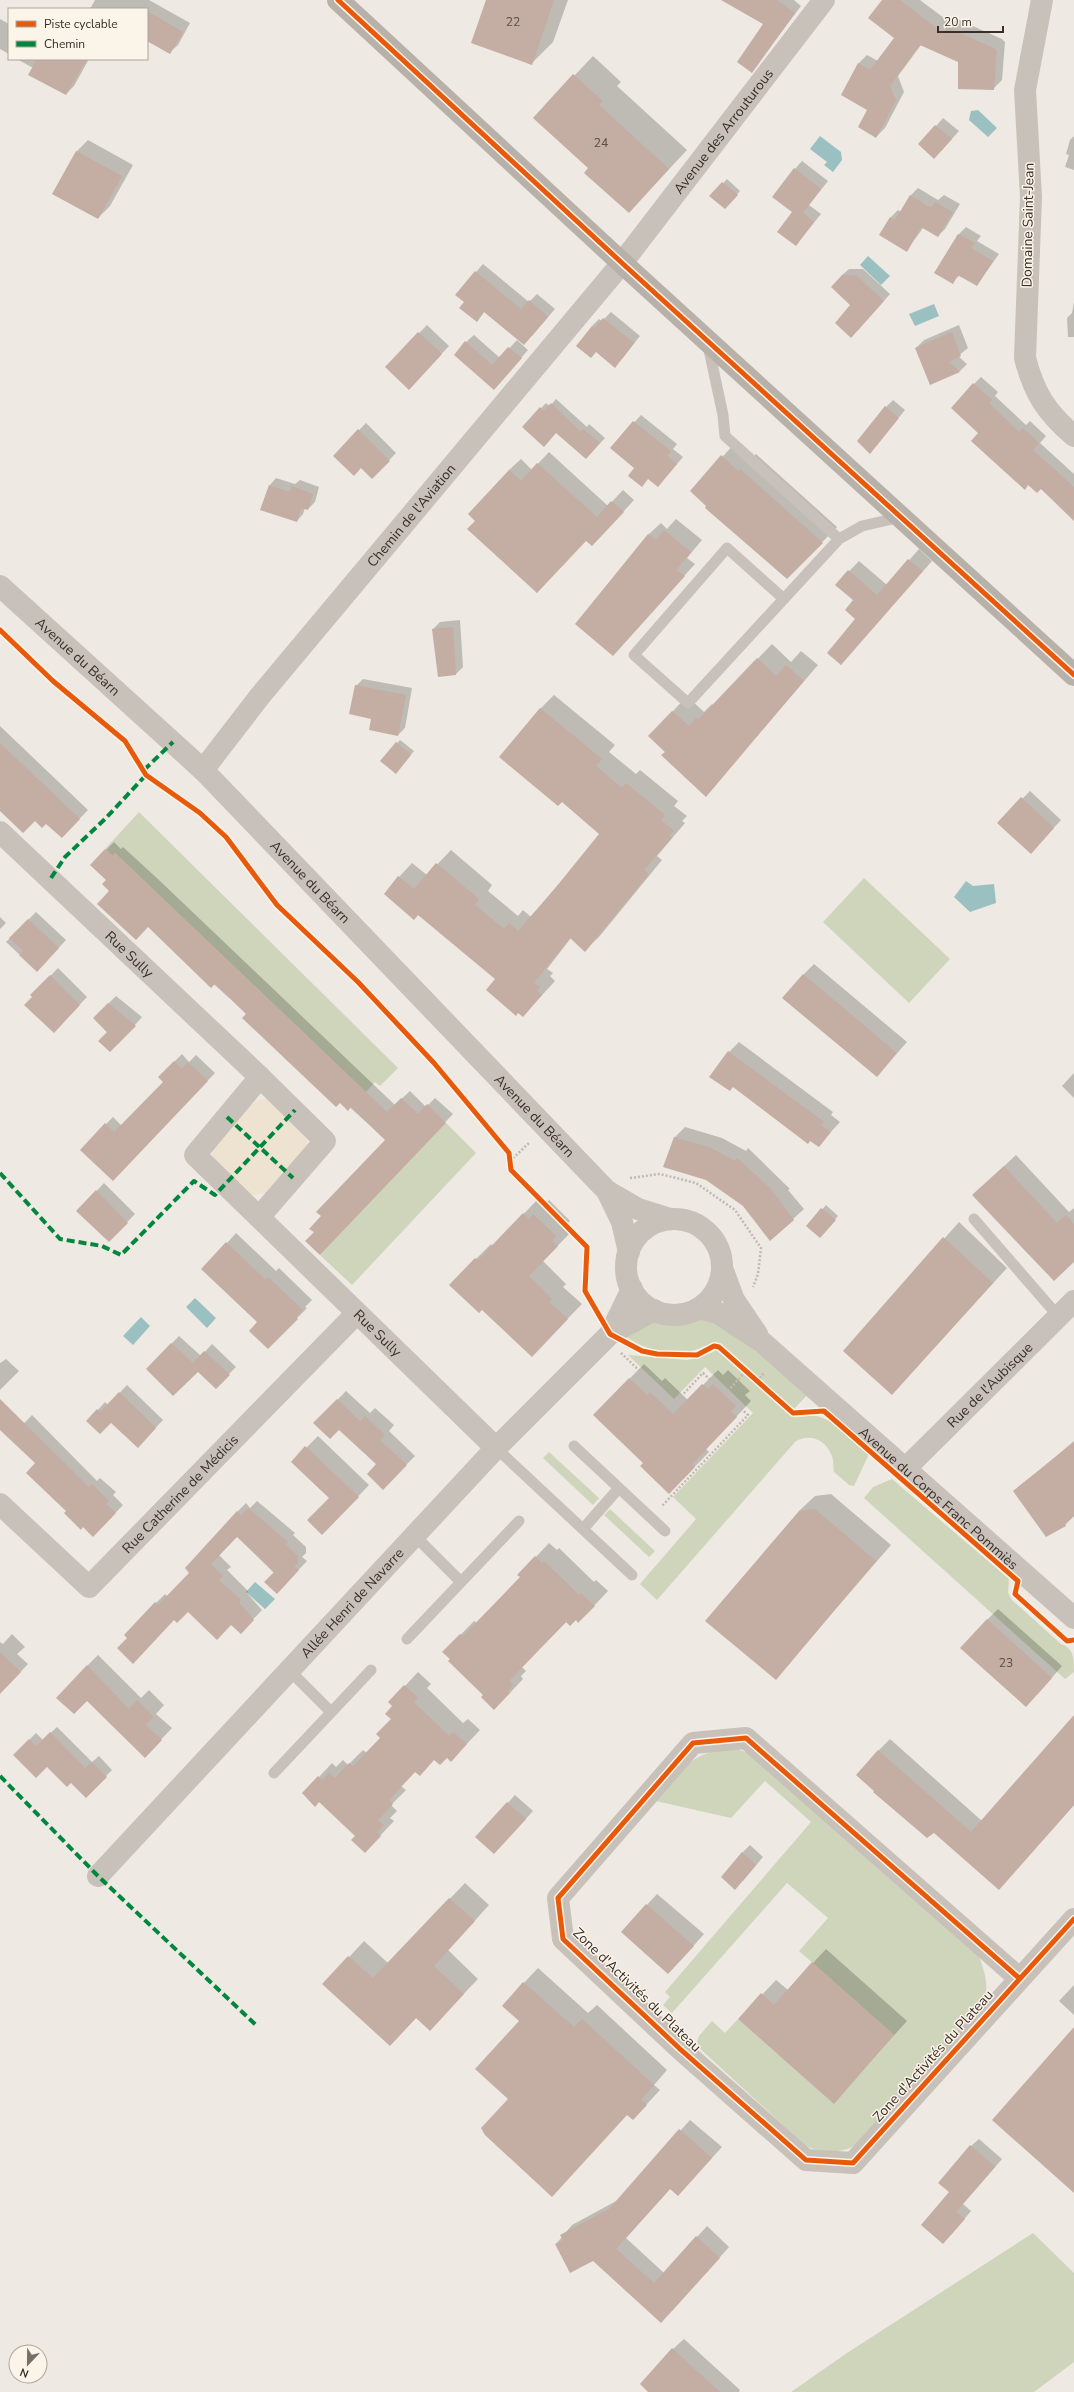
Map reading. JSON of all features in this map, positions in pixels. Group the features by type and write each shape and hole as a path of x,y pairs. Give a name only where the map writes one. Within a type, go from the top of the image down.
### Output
{"main road":[{"path":"338,0 622,263 1074,675"}],"street":[{"name":"Avenue des Arrouturous","path":"622,263 824,0"},
{"name":"Domaine Saint-Jean","path":"1042,0 1025,90 1031,197 1025,358 1031,384 1054,418 1074,436"},
{"name":"Chemin de l'Aviation","path":"203,770 260,696 622,263"},
{"name":"Avenue du Béarn","path":"0,586 203,770 607,1191 638,1209 670,1219"},
{"name":"Rue Sully","path":"0,832 260,1077 325,1141 260,1216"},
{"name":"Rue Sully","path":"260,1077 195,1155 260,1216 496,1448"},
{"name":"Avenue du Béarn","path":"607,1191 622,1222 629,1252"},
{"path":"722,1268 719,1284 713,1295 699,1308 684,1314 669,1314 654,1310 641,1302 632,1289 626,1275 626,1259 641,1232 654,1223 670,1219 686,1220 701,1227 713,1238 720,1252 722,1268 734,1300 762,1342"},
{"name":"Allée Henri de Navarre","path":"608,1336 632,1289"},
{"name":"Rue de l'Aubisque","path":"906,1468 1074,1301"},
{"path":"699,1308 718,1313 762,1342"},
{"name":"Allée Henri de Navarre","path":"98,1876 496,1448 608,1336 654,1310"},
{"name":"Rue Catherine de Médicis","path":"0,1504 89,1587 358,1313"},
{"name":"Avenue du Corps Franc Pommiès","path":"762,1342 804,1377 1074,1618"},
{"name":"Zone d'Activités du Plateau","path":"1019,1978 746,1738 693,1743 558,1898 563,1939 679,2048 806,2160 853,2163 1074,1919"}],"lane":[{"path":"707,340 723,415 724,436 839,539"},
{"path":"784,599 727,548 634,655 688,703 784,599 839,539 862,526 901,517"},
{"path":"974,1219 1058,1316"},
{"path":"574,1446 665,1531"},
{"path":"496,1448 632,1575"},
{"path":"583,1529 619,1488"},
{"path":"407,1639 520,1521"},
{"path":"415,1536 461,1582"},
{"path":"289,1670 331,1712"},
{"path":"274,1773 371,1670"}],"path":[{"path":"510,1161 533,1140"},
{"path":"608,1336 674,1404 703,1373 748,1415 650,1518"},
{"path":"726,1394 746,1371"}],"green space":[{"path":"139,812 398,1068 380,1086 375,1082 366,1092 115,853 113,856 105,849"},
{"path":"864,878 950,959 909,1003 823,922"},
{"path":"446,1123 476,1153 352,1285 320,1255"},
{"path":"699,1316 713,1319 810,1392 794,1409 721,1345 712,1344 688,1352 671,1353 647,1348 625,1336 660,1319 677,1321"},
{"path":"717,1350 794,1417 816,1416 830,1421 845,1431 865,1448 869,1454 854,1486 849,1485 834,1472 832,1456 825,1445 820,1441 805,1438 795,1442 657,1600 640,1584 696,1519 673,1497 753,1413 705,1367 674,1399 628,1355 686,1360 700,1358"},
{"path":"549,1452 599,1498 593,1505 543,1458"},
{"path":"892,1479 1009,1579 1008,1593 1012,1600 1061,1644 1069,1648 1073,1658 1074,1672 1065,1679 864,1498 873,1487"},
{"path":"610,1509 655,1551 649,1557 604,1515"},
{"path":"734,1748 748,1753 979,1956 983,1968 986,1980 986,1992 983,2005 860,2144 840,2151 820,2151 806,2146 696,2045 699,2036 712,2021 725,2033 738,2019 834,2103 894,2035 799,1951 828,1918 787,1883 672,2013 663,2005 670,1997 665,1992 811,1822 765,1781 731,1818 656,1801 688,1764 707,1753"},
{"path":"1033,2233 1074,2273 1074,2362 1034,2392 791,2392 847,2353"}],"shaded area":[{"path":"261,1099 268,1099 306,1137 307,1143 306,1150 266,1193 253,1195 246,1192 213,1158 212,1151 249,1106"}],"water":[{"path":"978,110 997,128 988,137 969,120 971,111"},
{"path":"820,136 841,152 842,160 833,172 824,165 827,162 810,149"},
{"path":"868,256 890,276 881,285 860,265"},
{"path":"934,304 939,316 915,326 909,314"},
{"path":"966,881 973,886 994,884 996,903 970,912 954,897"},
{"path":"195,1298 216,1318 207,1328 186,1307"},
{"path":"141,1317 150,1326 133,1345 123,1336"},
{"path":"255,1582 275,1599 265,1609 246,1592"}],"building":[{"path":"486,0 554,0 532,65 471,43"},
{"path":"721,0 777,0 795,13 752,73 737,62 763,24"},
{"path":"882,0 900,0 944,34 947,27 997,51 994,90 958,89 958,62 920,45 890,86 896,101 876,138 858,127 867,110 841,95 858,63 870,70 894,38 868,18"},
{"path":"148,12 183,32 170,54 148,42"},
{"path":"36,60 86,60 66,95 28,75"},
{"path":"573,74 603,101 599,105 669,169 629,213 584,173 588,168 533,118"},
{"path":"935,125 952,139 934,159 918,144"},
{"path":"76,151 122,176 98,219 52,194"},
{"path":"794,168 821,189 803,213 814,222 796,246 777,232 792,212 772,197"},
{"path":"722,182 738,195 725,209 709,196"},
{"path":"910,195 931,208 935,202 953,212 938,237 921,227 907,252 879,235 890,217 895,220"},
{"path":"958,234 975,243 971,248 993,261 977,286 958,275 953,284 934,273"},
{"path":"475,271 521,309 529,300 548,317 524,345 484,312 477,322 459,308 464,302 455,295"},
{"path":"842,275 856,275 884,301 851,338 835,323 850,305 831,287"},
{"path":"603,318 634,343 615,368 596,352 591,358 576,346 592,326 595,328"},
{"path":"418,332 442,354 409,390 385,367"},
{"path":"952,332 961,356 949,362 960,372 930,385 915,348"},
{"path":"465,341 492,365 508,347 522,358 494,390 454,355"},
{"path":"973,383 992,400 989,403 1019,432 1023,428 1039,443 1033,450 1074,487 1074,521 1041,489 1037,493 1028,485 1025,490 971,441 978,433 951,408"},
{"path":"551,403 581,432 583,429 600,443 586,459 556,433 544,447 522,427 540,407 544,411"},
{"path":"885,406 899,418 870,454 857,441"},
{"path":"633,421 671,451 667,456 677,464 658,487 648,479 642,487 628,476 634,468 610,448"},
{"path":"358,429 390,461 372,479 361,468 354,476 333,456"},
{"path":"721,455 738,471 740,469 823,543 787,579 705,508 706,506 690,491"},
{"path":"537,463 597,517 611,501 624,512 592,546 586,541 537,593 467,529 475,521 468,514 509,470 521,481"},
{"path":"269,485 290,492 292,486 313,494 308,510 301,508 297,522 260,510"},
{"path":"664,530 691,552 676,570 685,576 613,656 575,624 648,534 656,540"},
{"path":"908,559 923,571 841,665 827,653 855,619 845,610 853,600 835,585 848,570 877,595"},
{"path":"453,627 456,675 438,677 432,629"},
{"path":"757,658 776,676 786,665 804,681 706,797 661,755 665,752 648,736 672,711 689,726 696,718 698,720"},
{"path":"355,685 406,695 398,736 369,730 371,719 349,714"},
{"path":"540,708 602,759 596,766 622,788 626,783 665,815 661,820 674,831 669,835 672,838 644,870 649,874 585,952 570,938 534,983 540,987 537,991 542,995 523,1017 518,1013 516,1016 486,990 495,979 418,915 414,920 384,894 398,876 414,889 436,863 479,899 475,905 504,929 509,923 518,931 557,886 599,834 562,802 558,806 499,757"},
{"path":"396,742 411,755 396,774 380,761"},
{"path":"0,743 80,819 62,838 46,824 42,828 35,821 23,833 0,811"},
{"path":"1021,797 1054,828 1031,854 997,823"},
{"path":"105,849 113,856 115,853 387,1112 401,1098 418,1114 427,1104 446,1123 320,1255 305,1241 314,1232 309,1229 321,1216 316,1212 385,1140 351,1107 348,1111 340,1103 336,1107 242,1018 246,1014 231,999 215,984 211,988 148,927 136,940 97,904 109,891 102,884 106,880 90,865"},
{"path":"28,919 59,948 37,972 19,955 23,951 9,938"},
{"path":"803,974 897,1053 877,1077 782,998"},
{"path":"50,975 80,1005 54,1033 24,1005 32,997 30,995"},
{"path":"108,1003 136,1026 110,1052 98,1041 107,1032 93,1018"},
{"path":"728,1051 824,1122 821,1125 831,1132 819,1147 810,1141 808,1144 733,1087 730,1091 709,1077"},
{"path":"174,1061 182,1069 188,1062 208,1081 113,1181 80,1150 105,1123 114,1132 163,1082 158,1077"},
{"path":"674,1137 711,1148 735,1161 737,1158 771,1189 794,1220 770,1241 743,1206 706,1180 663,1167"},
{"path":"1004,1166 1057,1223 1066,1215 1074,1224 1074,1262 1054,1281 972,1195"},
{"path":"96,1190 128,1223 109,1242 76,1211"},
{"path":"821,1208 836,1220 820,1238 806,1226"},
{"path":"523,1213 529,1219 533,1214 556,1236 552,1241 558,1246 529,1276 552,1299 549,1302 568,1319 532,1357 482,1310 479,1313 449,1285 475,1258 478,1260"},
{"path":"943,1237 993,1283 892,1395 843,1351"},
{"path":"226,1242 266,1280 268,1277 303,1310 296,1317 298,1319 268,1349 249,1331 257,1322 201,1269"},
{"path":"171,1343 193,1363 204,1351 230,1375 216,1389 198,1372 173,1396 146,1369"},
{"path":"629,1378 647,1395 650,1392 673,1414 702,1384 708,1389 713,1384 736,1406 731,1411 737,1417 692,1464 695,1467 669,1494 640,1466 643,1463 593,1415"},
{"path":"119,1392 156,1428 138,1448 111,1423 100,1434 86,1421 97,1409 100,1412"},
{"path":"0,1399 89,1487 92,1484 109,1501 106,1504 116,1513 93,1537 83,1527 81,1530 64,1513 66,1511 26,1473 35,1463 0,1430"},
{"path":"337,1399 360,1421 365,1416 385,1435 380,1440 407,1465 383,1490 367,1474 376,1464 339,1430 330,1439 313,1423"},
{"path":"1074,1442 1074,1516 1065,1524 1066,1526 1046,1537 1013,1491"},
{"path":"305,1446 359,1497 322,1535 307,1520 329,1498 291,1462"},
{"path":"248,1508 288,1542 285,1544 298,1556 298,1563 294,1566 299,1570 277,1594 264,1582 274,1572 237,1537 211,1564 223,1576 219,1580 241,1600 239,1602 254,1620 241,1634 231,1625 217,1640 188,1612 177,1623 174,1620 133,1664 117,1648 127,1638 124,1635 155,1602 158,1605 189,1573 185,1568 237,1511 241,1516"},
{"path":"815,1509 876,1561 776,1680 705,1621 799,1511"},
{"path":"535,1556 542,1563 544,1561 579,1595 581,1593 595,1606 578,1623 576,1620 570,1626 566,1622 509,1681 513,1685 508,1691 510,1693 494,1710 481,1697 483,1695 448,1661 450,1659 442,1652 460,1634 463,1636 496,1602 520,1577 517,1575"},
{"path":"987,1619 1052,1678 1026,1707 960,1648"},
{"path":"0,1652 21,1672 0,1694"},
{"path":"87,1665 129,1709 137,1700 154,1717 146,1725 162,1740 145,1758 87,1701 74,1714 56,1698"},
{"path":"404,1685 418,1698 414,1702 449,1736 453,1732 467,1744 451,1762 447,1758 440,1765 434,1760 420,1776 415,1772 389,1800 393,1804 378,1820 384,1825 377,1832 381,1836 365,1853 351,1840 355,1836 319,1802 315,1807 302,1793 318,1776 322,1780 329,1773 335,1778 349,1763 353,1766 380,1738 376,1734 391,1719 385,1714 392,1706 388,1702"},
{"path":"1074,1715 1074,1805 999,1890 934,1833 927,1838 873,1792 874,1791 856,1775 878,1750 971,1832"},
{"path":"50,1732 85,1768 92,1762 107,1777 86,1798 71,1783 67,1787 47,1767 36,1778 13,1755 29,1739 36,1746"},
{"path":"507,1802 526,1819 494,1854 475,1837"},
{"path":"742,1852 756,1865 735,1890 721,1877"},
{"path":"449,1898 475,1921 434,1966 464,1994 430,2031 416,2018 390,2046 322,1984 348,1956 373,1978"},
{"path":"646,1904 694,1946 668,1974 621,1932"},
{"path":"812,1962 894,2035 834,2104 738,2019 761,1993 774,2005"},
{"path":"523,1982 574,2027 582,2019 654,2085 641,2100 647,2105 633,2120 627,2115 552,2197 485,2135 481,2128 508,2099 475,2069 519,2021 502,2006"},
{"path":"1074,2027 1074,2193 992,2120"},
{"path":"679,2129 712,2158 678,2196 670,2189 616,2249 654,2283 696,2236 720,2258 661,2323 593,2261 570,2273 555,2244 563,2240 560,2235 609,2209"},
{"path":"970,2145 995,2167 956,2212 965,2219 943,2244 921,2225 949,2192 938,2183"},
{"path":"672,2348 720,2392 648,2392 640,2384"}],"marked path":[{"path":"144,770 173,742"},
{"path":"51,878 65,857 105,819 146,775"},
{"path":"0,1173 60,1239 102,1246 121,1255 194,1181 215,1195 295,1110"},
{"path":"227,1117 293,1178"},
{"path":"0,1776 98,1876 256,2025"}],"cycle path":[{"path":"338,0 622,263 1074,675"},
{"path":"0,630 53,681 125,741 146,775 200,813 226,837 277,905 358,982 434,1063 509,1153 511,1170 587,1247 585,1291 610,1334 642,1351 657,1354 697,1355 714,1346 719,1347 793,1413 824,1411 1018,1581 1015,1594 1067,1641 1074,1640"},
{"path":"1019,1978 746,1738 693,1743 558,1898 563,1939 679,2048 806,2160 853,2163 1074,1919"}]}
